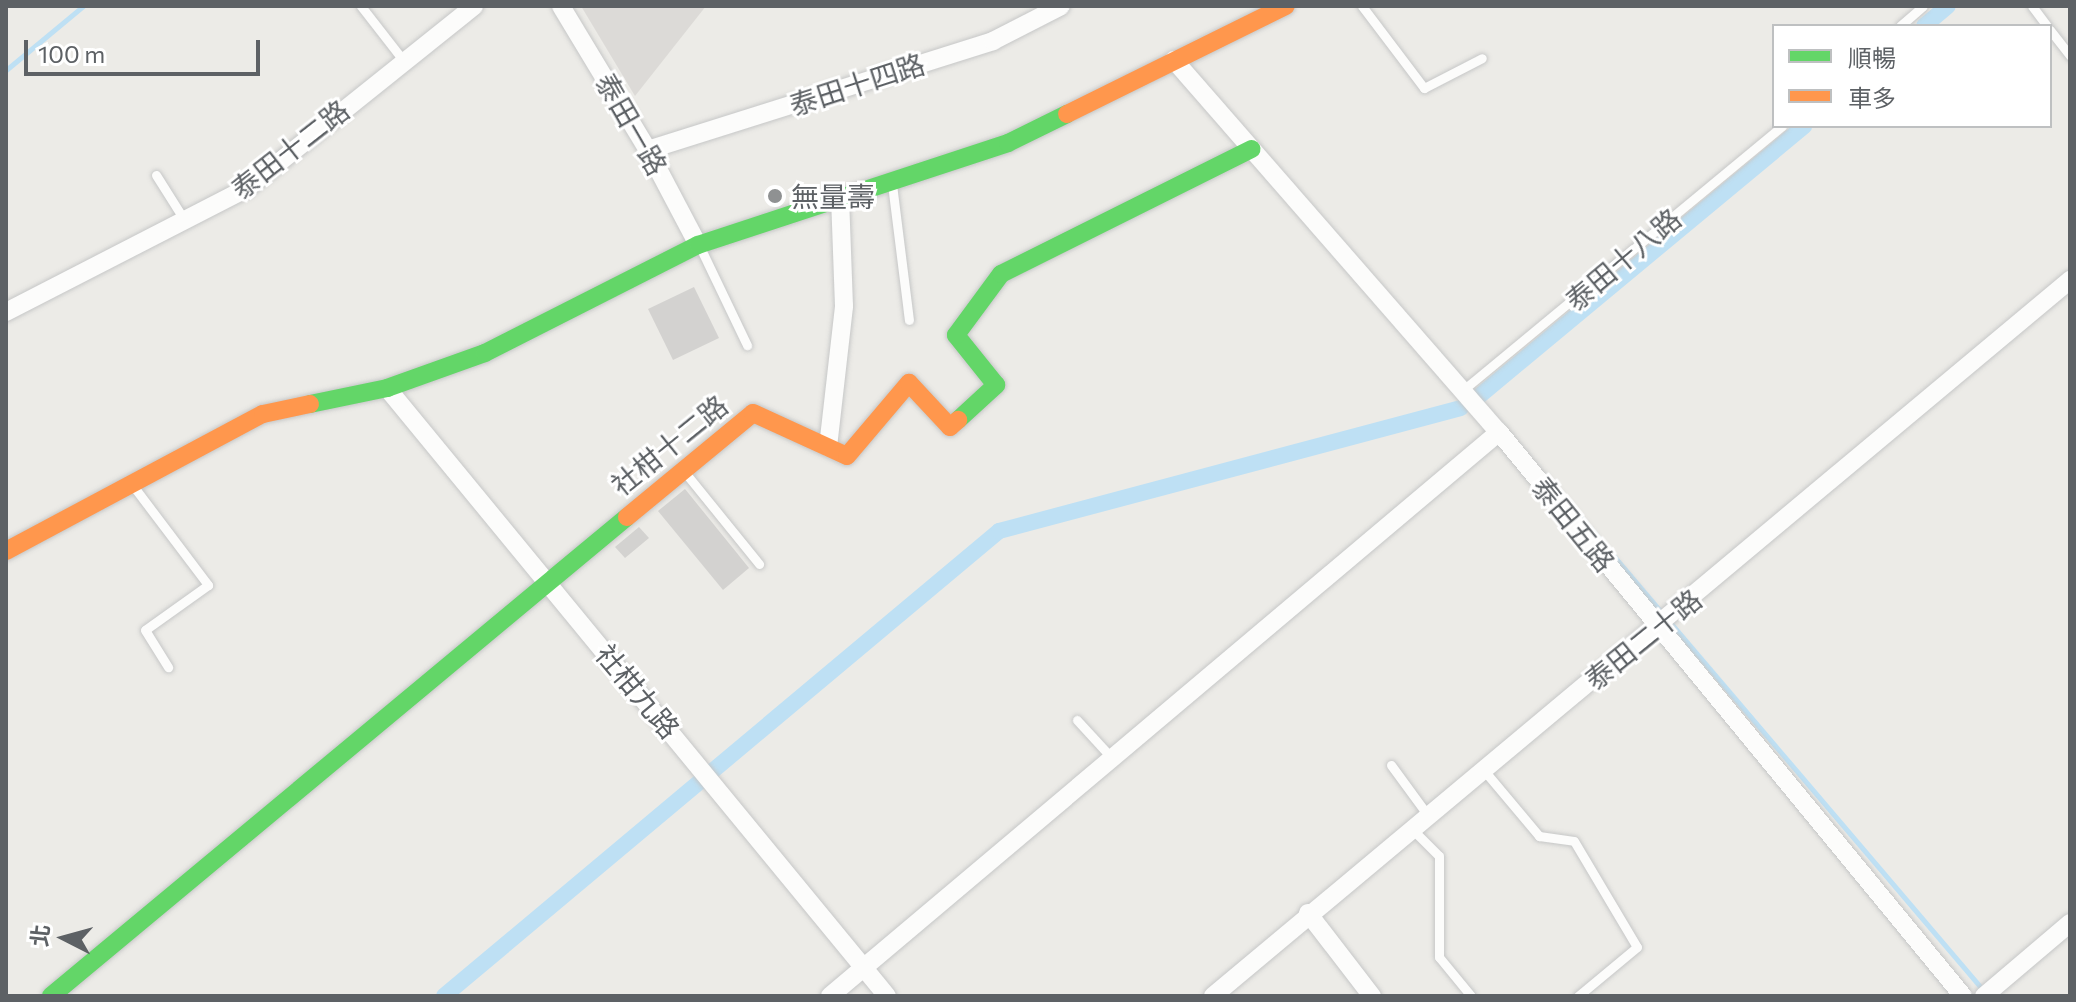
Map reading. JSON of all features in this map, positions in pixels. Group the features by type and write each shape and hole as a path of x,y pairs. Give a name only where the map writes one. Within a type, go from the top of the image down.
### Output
{"street":[{"name":"泰田十二路","path":"6,312 247,188 474,6"},
{"name":"泰田一路","path":"561,6 648,150 698,245"},
{"name":"泰田十四路","path":"648,150 993,41 1061,6"},
{"path":"6,551 130,482 263,414 387,388 485,353 698,245 1008,143 1286,6"},
{"name":"泰田五路","path":"1174,60 1499,432 1963,996"},
{"path":"840,197 844,306 828,447 847,456 909,383 950,427 996,385 956,335 1001,274 1252,149"},
{"name":"泰田二十路","path":"1213,996 1308,913 1414,831 1482,768 1659,627 2070,280"},
{"name":"社柑九路","path":"387,388 887,996"},
{"name":"社柑十二路","path":"51,996 753,413 828,447"},
{"path":"830,996 1499,432"},
{"path":"1308,913 1372,996"},
{"path":"1984,996 2070,923"}],"lane":[{"path":"361,6 403,60"},
{"path":"1362,6 1424,88 1482,58"},
{"path":"1902,24 1923,6"},
{"path":"2032,6 2045,24"},
{"path":"2052,33 2070,56"},
{"name":"泰田十八路","path":"1463,390 1780,128"},
{"path":"156,175 185,221"},
{"path":"892,180 909,320"},
{"path":"698,245 747,345"},
{"path":"683,470 759,564"},
{"path":"130,482 208,585 145,630 168,667"},
{"path":"1077,720 1112,758"},
{"path":"1391,765 1429,817"},
{"path":"1482,768 1539,836 1574,841 1637,947 1578,996"},
{"path":"1414,831 1439,856 1439,957 1471,996"}],"shaded area":[{"path":"581,6 706,6 635,96"}],"building":[{"path":"694,287 719,338 673,360 648,309"},
{"path":"685,489 749,568 723,590 658,511"},
{"path":"639,527 649,538 625,558 615,547"}],"waterway":[{"path":"6,70 83,6"},
{"path":"1926,24 1948,6"},
{"path":"1478,397 1802,128"},
{"path":"444,996 999,531 1461,408"},
{"path":"1573,508 1662,613"},
{"path":"1669,621 1984,991"}],"traffic: fast":[{"path":"310,404 387,388 485,353 698,245 1008,143 1067,114"},
{"path":"958,420 996,385 956,335 1001,274 1252,149"},
{"path":"51,996 627,517"}],"traffic: slow":[{"path":"1067,114 1286,6"},
{"path":"627,517 753,413 847,456 909,383 950,427 958,420"},
{"path":"6,551 263,414 310,404"}],"place":[{"name":"無量壽","path":"775,196"}]}
